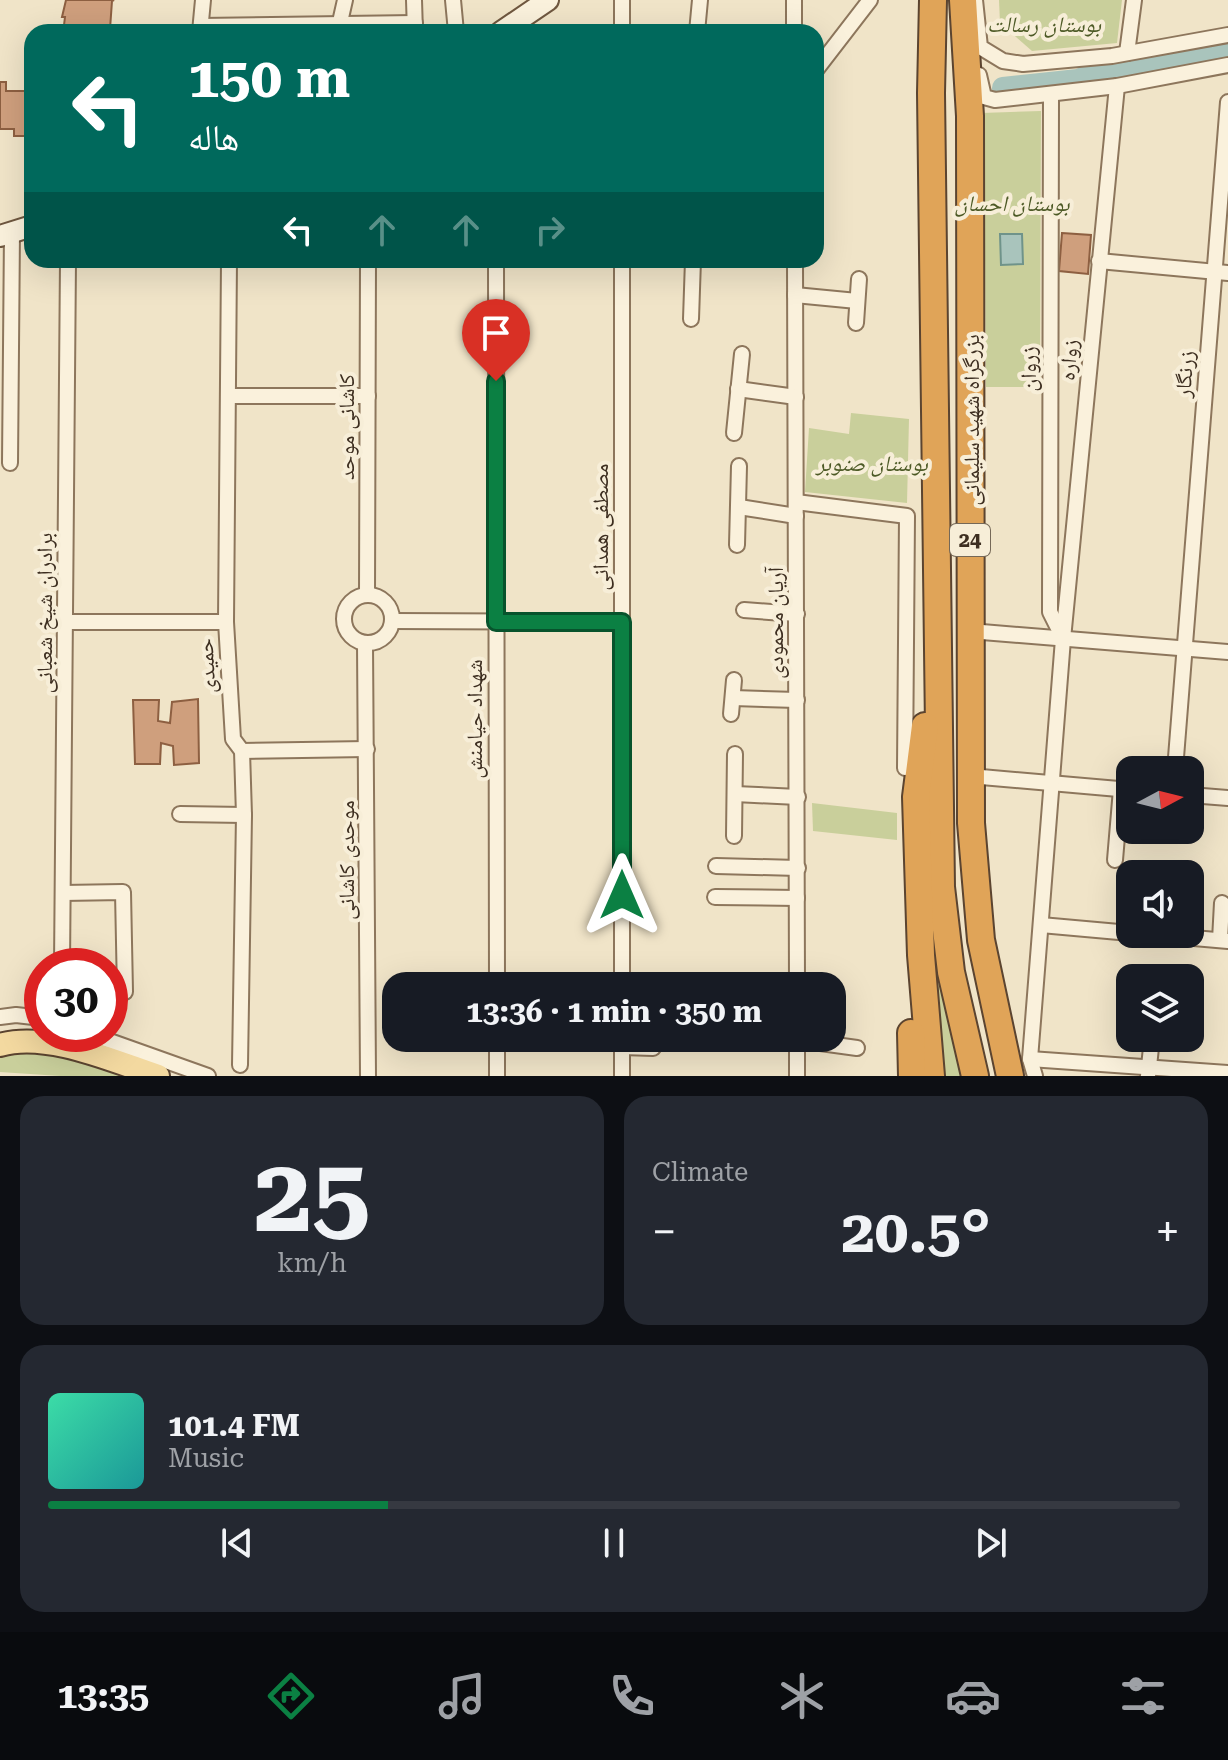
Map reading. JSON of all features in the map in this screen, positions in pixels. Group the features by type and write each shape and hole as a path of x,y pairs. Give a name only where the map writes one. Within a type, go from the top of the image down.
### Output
{"highway":[{"name":"بزرگراه شهید سلیمانی","path":"933,0 931,93 941,887 951,972 975,1076"},
{"name":"بزرگراه شهید سلیمانی","path":"963,0 970,116 970,776 981,940 993,1005 1021,1070"},
{"path":"931,1076 921,955 916,797 937,631"},
{"path":"912,1076 908,953 917,834"}],"main road":[{"path":"513,24 548,0"},
{"path":"3,1044 49,1043 158,1076"}],"street":[{"path":"201,24 203,0"},
{"path":"339,24 345,0"},
{"path":"414,0 415,24"},
{"path":"453,0 455,24"},
{"path":"622,0 622,24"},
{"path":"698,24 700,0"},
{"path":"794,0 794,24"},
{"path":"824,58 858,7 870,0"},
{"path":"975,0 980,47 979,80 984,97 995,100 1051,96 1228,65"},
{"path":"1127,53 1134,0"},
{"path":"980,47 1003,61 1023,64 1127,53 1228,35"},
{"name":"زواره","path":"1052,783 1063,639 1117,86"},
{"name":"زروان","path":"1051,96 1050,612 1063,639"},
{"name":"زرنگار","path":"1176,756 1221,272 1228,102"},
{"path":"6,234 10,463"},
{"path":"1099,261 1221,272"},
{"name":"برادران شیخ شعبانی","path":"62,948 68,268"},
{"name":"حمیدی","path":"229,268 226,622 233,739 242,751 244,815 240,1065"},
{"name":"کاشانی موحد","path":"367,595 368,268"},
{"name":"شهداد حیامنش","path":"496,268 497,972"},
{"name":"مصطفی همدانی","path":"622,268 622,972"},
{"path":"691,319 693,268"},
{"name":"آریان محمودی","path":"795,268 797,972"},
{"path":"856,323 859,279"},
{"path":"795,295 857,301"},
{"path":"734,433 742,354"},
{"path":"738,389 796,397"},
{"path":"228,396 368,396"},
{"path":"737,545 739,466"},
{"path":"739,507 907,516 905,768"},
{"path":"367,595 382,599 391,613 392,621 391,629 380,640 365,644 346,630 344,615 352,601 367,595"},
{"path":"744,610 797,614"},
{"path":"392,621 622,622"},
{"path":"66,622 226,622"},
{"path":"970,631 1228,652"},
{"name":"موحدی کاشانی","path":"365,644 368,1076"},
{"path":"734,680 732,706 797,700"},
{"path":"242,751 367,749"},
{"path":"734,836 735,754"},
{"path":"970,776 1116,789"},
{"path":"1021,1070 1041,925 1052,783"},
{"path":"735,794 798,797"},
{"path":"1204,796 1228,798"},
{"path":"180,814 244,815"},
{"path":"1115,860 1117,844"},
{"path":"716,866 798,868"},
{"path":"63,893 123,892 124,948"},
{"path":"715,897 797,898"},
{"path":"1204,938 1224,940 1222,903"},
{"path":"1041,925 1116,932"},
{"path":"0,1017 24,1016"},
{"path":"846,1046 857,1048"},
{"path":"128,1048 208,1076"},
{"path":"497,1052 497,1076"},
{"path":"622,1052 622,1076"},
{"path":"797,1052 797,1076"},
{"path":"1148,1072 1150,1052"},
{"path":"1021,1070 1228,1073"},
{"path":"1021,1070 1035,1076"}],"green space":[{"name":"بوستان رسالت","path":"999,0 1122,0 1117,43 1032,51 1000,23"},
{"name":"بوستان احسان","path":"1041,111 1040,387 986,387 984,129 981,113"},
{"name":"بوستان صنوبر","path":"851,413 909,419 907,503 805,492 809,428 849,434"},
{"path":"812,803 897,813 897,840 813,831"},
{"path":"925,891 969,1076 939,1076"},
{"path":"54,1052 134,1076 0,1072 0,1053"}],"water":[{"path":"1000,234 1022,234 1023,264 1001,265"}],"building":[{"path":"66,0 114,0 110,24 64,24 65,17 62,17"},
{"path":"0,82 6,82 6,91 24,91 24,136 14,136 14,129 0,129"},
{"path":"1062,233 1091,235 1088,274 1059,271"},
{"path":"198,699 199,763 174,765 173,746 161,743 160,764 135,764 133,700 159,700 158,721 170,723 172,702"}],"waterway":[{"path":"1003,88 1078,80 1106,69 1170,60 1228,46"}],"route":[{"path":"496,381 496,622 622,622 622,895"}]}
